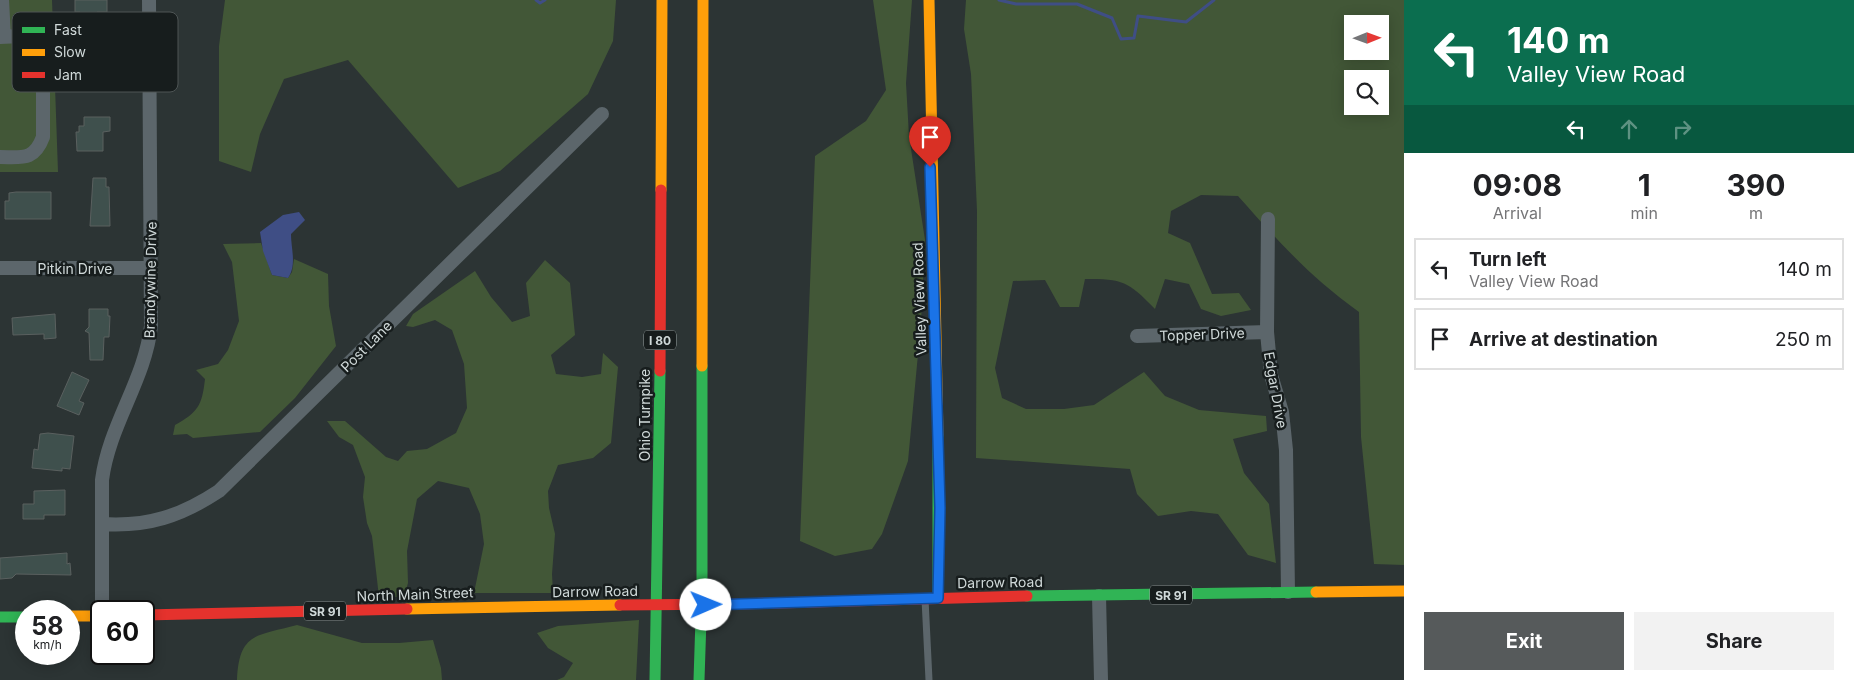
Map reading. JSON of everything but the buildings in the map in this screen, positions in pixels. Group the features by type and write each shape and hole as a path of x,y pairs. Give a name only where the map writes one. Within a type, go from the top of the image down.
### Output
{"main road":[{"name":"Ohio Turnpike","path":"655,680 660,439 662,0"},
{"path":"699,680 702,588 703,0"},
{"name":"Valley View Road","path":"929,0 929,111 940,508 938,598"},
{"name":"Darrow Road","path":"507,607 740,604 925,598 1404,591"},
{"name":"North Main Street","path":"155,615 507,607"},
{"path":"0,618 15,617"}],"street":[{"path":"2,0 2,37"},
{"path":"0,157 25,157 34,154 39,149 43,137 42,92"},
{"name":"Brandywine Drive","path":"102,600 104,464 110,442 139,375 150,343 150,92"},
{"name":"Post Lane","path":"102,524 159,520 196,506 219,492 602,114"},
{"name":"Edgar Drive","path":"1268,219 1267,332 1271,375 1282,412 1286,450 1288,592"},
{"name":"Pitkin Drive","path":"0,268 151,268"},
{"name":"Topper Drive","path":"1137,336 1267,332"},
{"path":"1099,596 1101,680"}],"lane":[{"path":"925,598 928,680"}],"green space":[{"path":"0,0 52,0 52,12 12,12 12,92 55,92 58,172 0,172"},
{"path":"225,0 616,0 613,41 588,94 500,171 458,188 348,60 284,79 260,134 251,172 219,161 219,46"},
{"path":"873,0 912,0 906,83 909,136 925,240 921,322 908,461 882,534 872,549 835,556 800,541 815,156 866,121 886,90"},
{"path":"966,0 1404,0 1404,565 1374,564 1361,437 1359,312 1309,271 1238,196 1201,195 1171,211 1168,233 1190,243 1212,294 1239,293 1251,310 1221,316 1201,309 1189,284 1165,279 1155,309 1138,292 1117,281 1085,279 1079,307 1060,307 1045,280 1013,281 995,368 1002,398 1026,409 1064,409 1094,405 1144,372 1165,396 1199,410 1266,416 1267,431 1233,439 1244,473 1269,504 1276,563 1248,555 1218,514 1191,511 1158,516 1137,494 1130,469 976,458 977,211 971,74 964,29"},
{"path":"261,243 272,275 288,278 292,272 294,259 328,274 329,306 336,346 295,398 260,432 193,438 187,434 173,435 175,425 194,412 200,402 205,379 196,370 218,364 228,350 239,321 232,262 223,244"},
{"path":"545,260 570,283 575,335 551,355 556,374 582,377 601,374 603,353 618,367 611,443 593,458 558,465 548,491 549,508 555,534 552,574 553,593 474,593 484,544 480,514 469,488 438,481 417,499 407,551 408,583 404,597 379,597 372,536 367,523 363,497 365,477 353,445 339,437 327,421 345,421 386,457 398,461 407,451 427,449 456,433 467,408 464,364 452,330 435,320 413,327 406,326 413,314 475,271 491,297 512,322 530,316 526,283"},
{"path":"639,620 636,680 557,680 564,677 573,663 548,648 537,633 558,626"},
{"path":"297,625 362,643 399,643 433,640 441,668 442,680 237,680 239,664 246,644 271,631"}],"water":[{"path":"299,212 305,220 291,234 293,262 291,273 288,278 272,275 263,251 260,232 283,215"}],"waterway":[{"path":"536,0 540,3 545,0"},
{"path":"999,0 1016,4 1077,4 1112,18 1121,39 1134,38 1138,16 1186,22 1214,0"}],"traffic: fast":[{"path":"699,680 702,588 702,366"},
{"path":"655,680 660,371"},
{"path":"938,435 938,597"},
{"path":"1027,596 1316,592"},
{"path":"0,617 15,617"}],"traffic: slow":[{"path":"661,190 662,0"},
{"path":"702,366 703,0"},
{"path":"929,0 938,435"},
{"path":"1316,592 1404,591"},
{"path":"407,609 620,605"},
{"path":"80,616 90,616"}],"traffic: jam":[{"path":"660,371 661,190"},
{"path":"740,604 1027,596"},
{"path":"620,605 740,604"},
{"path":"155,615 407,609"}],"route":[{"path":"706,605 938,598 940,508 930,167"}]}
